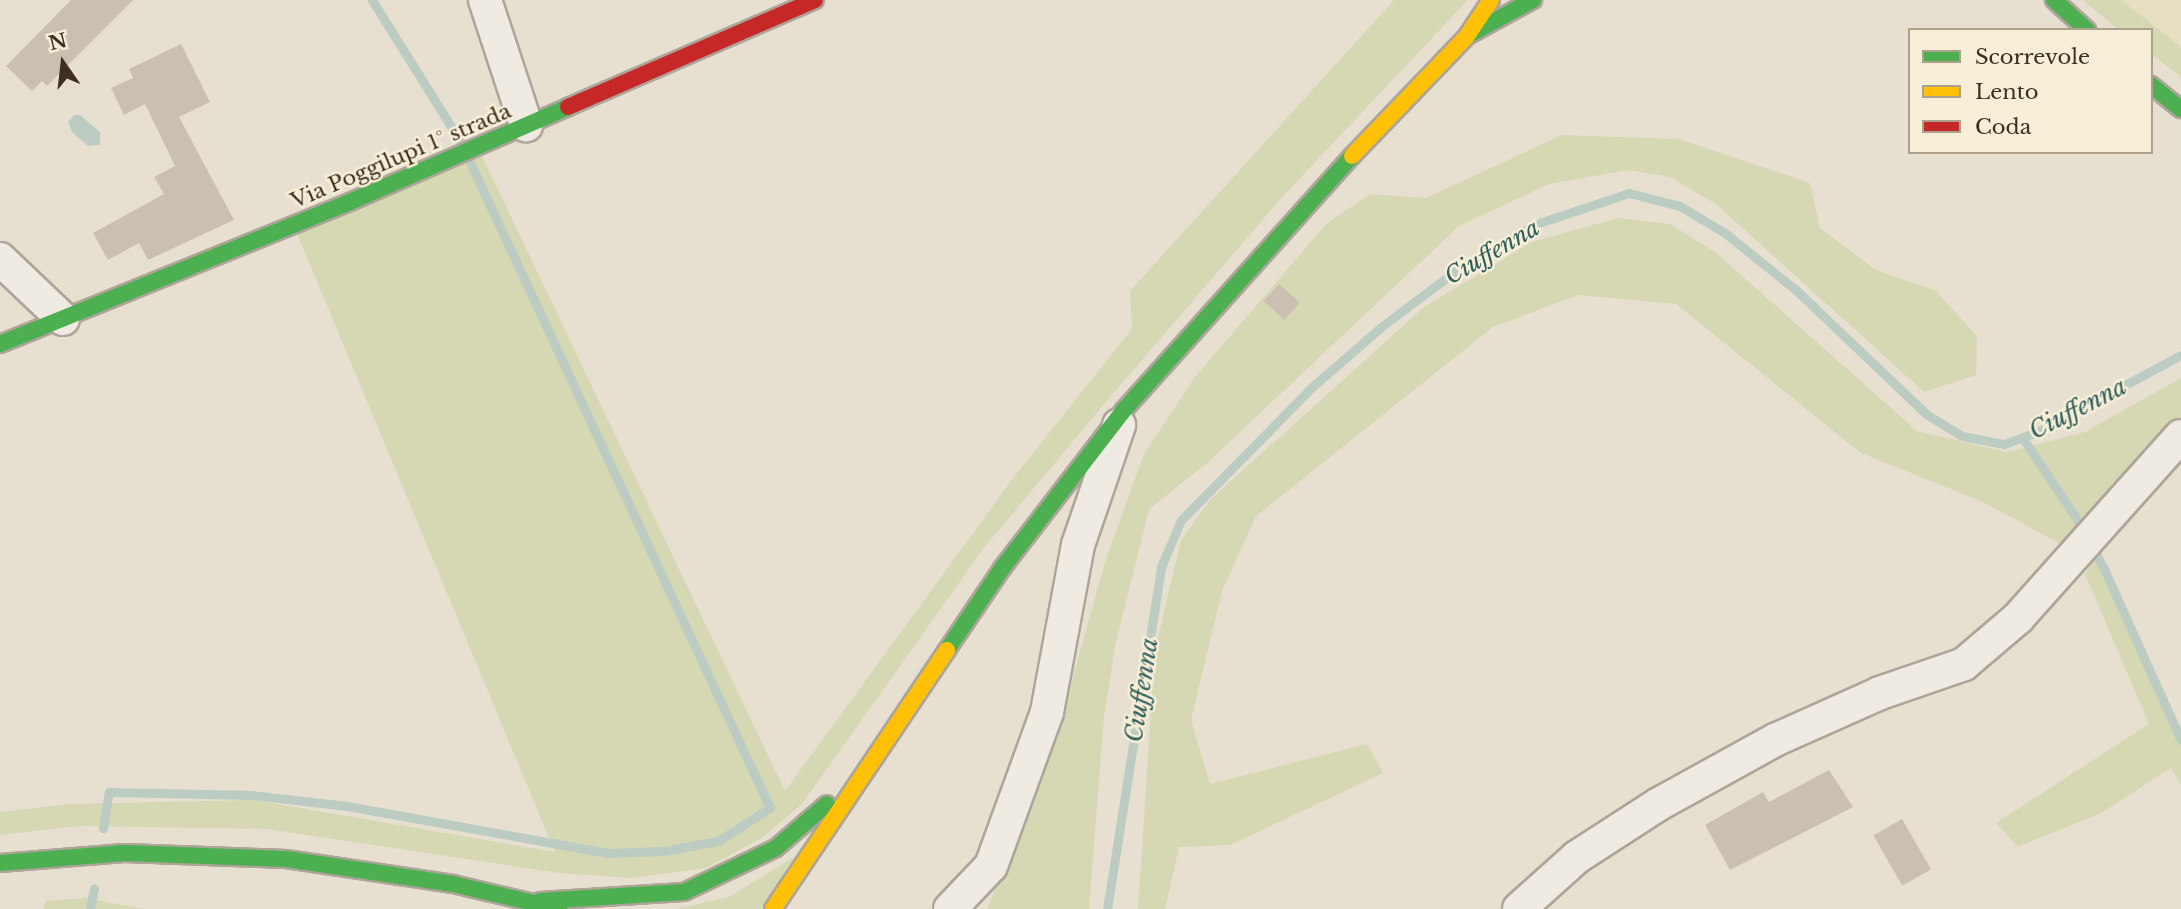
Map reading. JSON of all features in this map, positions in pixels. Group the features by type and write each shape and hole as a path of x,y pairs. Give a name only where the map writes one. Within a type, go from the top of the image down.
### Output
{"main road":[{"name":"Via Poggilupi 1° strada","path":"0,344 526,125 815,0"},
{"path":"774,909 861,775 1003,568 1124,410 1304,205 1467,36 1491,0"},
{"path":"1467,36 1533,0"},
{"path":"2054,0 2085,28"},
{"path":"2153,87 2181,110"},
{"path":"0,863 125,853 286,859 540,901 684,892 776,848 861,775"},
{"path":"540,901 559,909"}],"street":[{"path":"485,0 526,125"},
{"path":"0,259 62,319"},
{"path":"950,909 991,866 1047,712 1078,545 1124,410"},
{"path":"1519,909 1577,857 1659,804 1775,740 1880,693 1964,664 2018,618 2181,436"}],"shaded area":[{"path":"2121,0 2181,0 2181,47"},
{"path":"74,115 80,115 100,132 100,145 88,146 72,132 68,122"}],"green space":[{"path":"1394,0 1468,0 1285,194 1110,397 983,549 802,804 762,838 706,868 632,878 559,873 267,829 79,826 0,835 0,812 69,804 254,800 555,852 296,231 481,154 785,791 1014,477 1132,329 1130,291"},
{"path":"2083,0 2121,0 2181,47 2181,77 2153,56 2153,28 2117,28"},
{"path":"1562,135 1679,139 1810,183 1820,228 1876,270 1936,291 1977,336 1976,375 1924,392 1716,204 1670,177 1628,170 1549,184 1459,226 1207,463 1149,509 1116,641 1104,717 1089,909 987,909 1056,737 1106,559 1144,454 1195,377 1327,223 1370,194 1426,198"},
{"path":"1618,218 1670,224 1715,252 1917,431 2006,452 2085,432 2181,378 2181,421 2068,548 1983,502 1861,453 1676,304 1578,295 1493,327 1256,516 1222,591 1191,720 1210,784 1367,744 1383,773 1230,845 1179,847 1165,909 1138,909 1155,650 1181,540 1210,500 1424,307 1532,242"},
{"path":"2100,550 2181,732 2181,785 2171,768 2101,813 2018,847 1996,823 2149,724 2085,574"},
{"path":"794,857 761,909 675,909 729,897"},
{"path":"84,898 146,909 44,909 45,901"}],"building":[{"path":"71,0 133,0 47,86 42,81 32,91 6,66"},
{"path":"181,44 210,102 179,117 234,220 148,260 139,243 108,260 93,233 164,194 154,177 175,166 145,104 124,115 111,88 133,78 129,69"},
{"path":"1279,284 1300,303 1284,320 1264,301"},
{"path":"1829,770 1853,807 1730,870 1705,825 1763,792 1769,802"},
{"path":"1902,819 1931,869 1902,886 1873,836"}],"waterway":[{"path":"372,0 462,144"},
{"path":"103,828 109,792 252,795 347,806 607,853 664,851 718,841 770,808 469,160"},
{"name":"Ciuffenna","path":"1107,909 1161,567 1181,520 1312,387 1381,327 1454,272 1536,224 1629,193 1680,206 1725,233 1796,290 1926,414 1962,436 2004,444 2039,431 2181,355"},
{"path":"2022,437 2079,522 2105,571 2181,740"},
{"path":"90,909 94,888"}],"traffic: fast":[{"path":"1469,35 1533,0"},
{"path":"2054,0 2085,28"},
{"path":"2153,87 2181,109"},
{"path":"0,344 350,202 568,107"},
{"path":"947,650 1003,567 1124,410 1352,156"},
{"path":"540,901 684,892 776,848 827,804"},
{"path":"0,863 125,853 286,859 453,884 559,909"}],"traffic: slow":[{"path":"1352,156 1467,36 1491,0"},
{"path":"773,909 947,650"}],"traffic: jam":[{"path":"568,107 815,0"}]}
